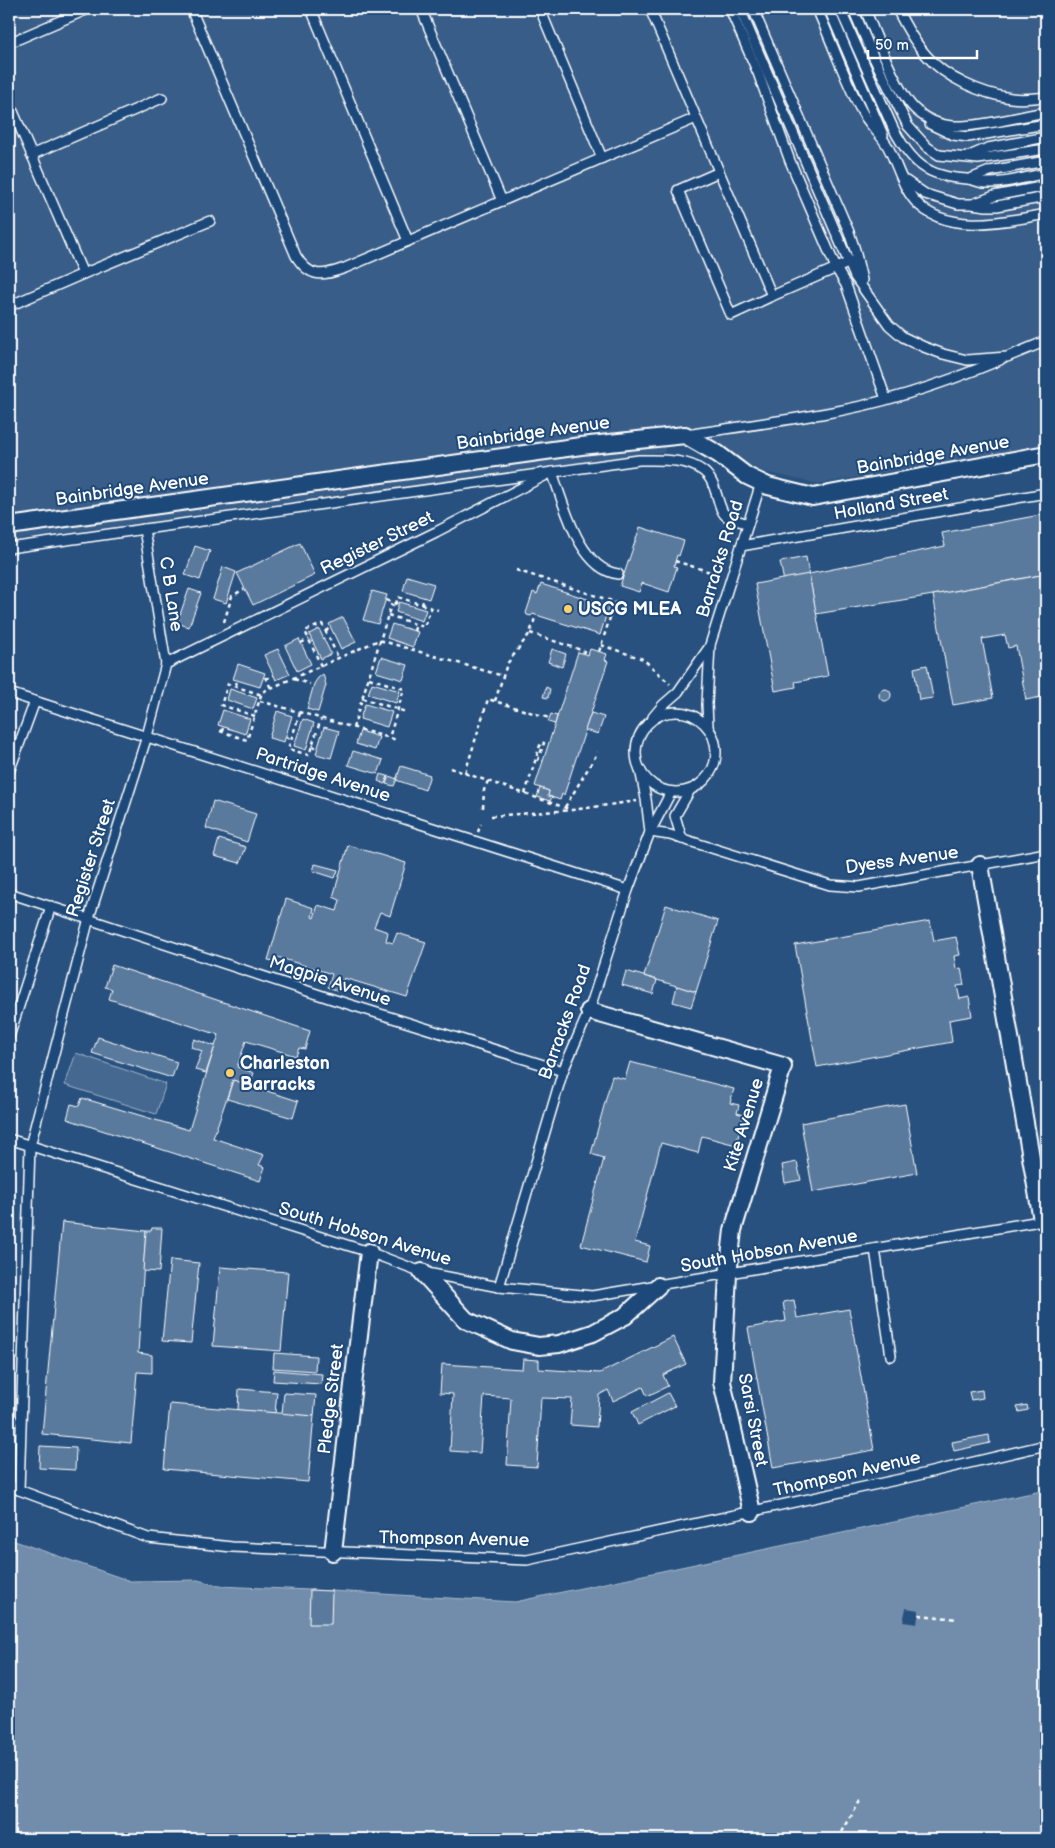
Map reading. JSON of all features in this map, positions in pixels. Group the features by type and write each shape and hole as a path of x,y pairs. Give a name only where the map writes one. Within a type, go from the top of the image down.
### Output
{"street":[{"name":"Bainbridge Avenue","path":"9,526 581,446 686,435 718,454 747,476 761,483 813,497 1046,454"},
{"path":"980,865 1044,1220"},
{"name":"Kite Avenue","path":"589,1011 783,1066 732,1230 728,1275"},
{"name":"Pledge Street","path":"333,1552 369,1252"},
{"path":"422,1272 466,1320 512,1341 538,1346 559,1344 593,1334 625,1316 658,1286"},
{"name":"Sarsi Street","path":"728,1275 722,1382 752,1512"}],"lane":[{"path":"9,43 88,9"},
{"path":"191,9 296,256 301,265 319,275 329,274 696,118"},
{"path":"311,9 408,241"},
{"path":"421,9 502,201"},
{"path":"540,9 602,158"},
{"path":"650,9 772,296"},
{"path":"730,9 758,73 790,161 836,268 846,285 886,399"},
{"path":"740,9 864,288 889,325 903,337 943,354 968,360 1007,357"},
{"path":"753,9 849,232 853,261"},
{"path":"817,9 861,111 887,146"},
{"path":"829,9 887,146 916,202 930,213 953,221 979,224 1046,214"},
{"path":"840,9 893,128 907,152 919,164 934,173 954,179 970,179 983,183 1046,173"},
{"path":"853,9 873,56 908,126 926,147 939,155 978,159 989,159 1046,149"},
{"path":"865,9 900,87 922,118 942,131 968,137 1046,124"},
{"path":"898,9 926,56 942,70 963,82 990,93 1011,98 1030,99 1046,97"},
{"path":"31,154 162,98"},
{"path":"9,102 12,119 31,154 83,274"},
{"path":"916,110 933,121 957,126 1046,112"},
{"path":"967,157 988,148 1046,137"},
{"path":"970,179 990,171 1046,161"},
{"path":"719,172 678,190 731,314 853,261"},
{"path":"902,177 913,187 925,194 958,204 997,206 1046,197"},
{"path":"972,204 994,196 1046,186"},
{"path":"9,306 210,221"},
{"path":"686,435 823,414 886,399 962,376 1046,341"},
{"path":"9,548 639,460 679,462 704,471 718,494 723,513 727,517 748,524"},
{"path":"552,472 577,536 589,558 603,570 618,574"},
{"name":"Register Street","path":"20,1490 30,1146 89,918 147,736 166,664 436,532 552,472"},
{"name":"Barracks Road","path":"710,645 761,483"},
{"name":"Holland Street","path":"741,546 1046,493"},
{"name":"C B Lane","path":"144,529 166,664"},
{"path":"648,723 659,715 673,711 687,712 699,718 708,726 716,744 716,763 710,775 701,784 690,790 664,791 652,785 642,775 636,762 636,748 639,734 648,723 663,705 678,692 710,645"},
{"path":"708,726 707,704 710,645"},
{"name":"Partridge Avenue","path":"9,692 628,890"},
{"path":"9,772 35,700"},
{"name":"Barracks Road","path":"499,1287 563,1071 589,1011 628,890 650,832 640,769"},
{"path":"682,839 675,816 690,790"},
{"path":"650,832 671,792"},
{"name":"Dyess Avenue","path":"650,832 682,839 830,885 859,887 1046,853"},
{"name":"Magpie Avenue","path":"9,893 332,999 563,1071"},
{"path":"9,1037 51,906"},
{"name":"South Hobson Avenue","path":"9,1138 369,1252 422,1272 499,1287 592,1296 728,1275 1044,1220"},
{"path":"875,1249 891,1356"},
{"name":"Thompson Avenue","path":"9,1484 20,1490 148,1538 232,1547 527,1560 752,1512 1046,1445"}],"path":[{"path":"675,561 720,576"},
{"path":"516,570 615,602 599,652"},
{"path":"219,638 232,596 244,589"},
{"path":"352,728 391,605 395,607 398,597 438,610"},
{"path":"422,604 424,597"},
{"path":"386,600 396,604"},
{"path":"388,615 424,627 431,608"},
{"path":"495,701 507,664 530,633 536,615"},
{"path":"321,666 305,631 322,624 338,658"},
{"path":"414,631 416,624"},
{"path":"325,631 331,628"},
{"path":"530,633 584,651 583,653"},
{"path":"301,643 309,639"},
{"path":"223,727 221,731 247,740 262,692 380,640 503,676"},
{"path":"601,645 643,659 673,687"},
{"path":"271,688 266,678 274,675"},
{"path":"368,678 404,689 389,738"},
{"path":"292,679 310,684"},
{"path":"236,686 237,680"},
{"path":"255,716 221,705 228,684 262,695"},
{"path":"362,698 406,712"},
{"path":"465,774 488,699 549,718"},
{"path":"260,701 397,740"},
{"path":"241,716 242,712"},
{"path":"300,712 288,749 309,755 321,718"},
{"path":"286,737 291,739"},
{"path":"525,794 541,742 544,743 538,760 543,761"},
{"path":"312,746 318,748"},
{"path":"565,808 598,752"},
{"path":"450,768 572,810"},
{"path":"483,808 484,790 488,781"},
{"path":"491,816 572,810 640,800"},
{"path":"478,832 481,824"},
{"path":"919,1614 958,1619"},
{"path":"838,1839 860,1801"}],"shaded area":[{"path":"9,9 1046,9 1046,444 819,484 764,472 671,428 664,453 649,453 9,541"},
{"path":"76,1053 166,1084 156,1114 65,1085"},
{"path":"1046,1490 1046,1839 9,1839 9,1539 130,1581 198,1580 219,1586 515,1602"}],"pier":[{"path":"906,1608 919,1610 917,1624 903,1622"}],"building":[{"path":"1046,514 1046,574 816,614 809,574 945,546 942,533"},
{"path":"640,527 684,541 679,556 677,555 674,566 677,567 669,592 642,583 639,592 620,586"},
{"path":"300,543 315,575 253,605 237,573"},
{"path":"195,546 210,551 200,580 185,575"},
{"path":"806,557 810,582 785,586 780,562"},
{"path":"223,567 236,572 226,603 213,599"},
{"path":"809,574 828,676 795,682 796,687 775,691 755,584"},
{"path":"1046,574 1046,696 1026,700 1016,646 1008,648 1005,635 982,639 993,698 953,705 933,595"},
{"path":"407,576 434,584 429,599 403,591"},
{"name":"USCG MLEA","path":"541,584 609,606 600,635 533,614 531,616 527,615 533,592 537,594"},
{"path":"189,589 201,593 189,627 177,623"},
{"path":"372,591 387,595 378,624 363,620"},
{"path":"399,602 426,610 422,621 396,612"},
{"path":"343,617 356,642 341,649 329,624"},
{"path":"392,624 418,632 413,647 387,638"},
{"path":"319,629 331,654 321,659 309,634"},
{"path":"299,639 311,664 297,671 285,646"},
{"path":"278,649 290,674 276,680 264,655"},
{"path":"552,649 566,654 562,667 548,662"},
{"path":"590,649 607,654 605,660 608,661 564,795 562,794 560,800 548,796 549,791 535,786 578,652 588,655"},
{"path":"381,657 408,665 403,680 376,672"},
{"path":"238,664 265,673 260,687 233,679"},
{"path":"927,665 933,698 919,700 914,668"},
{"path":"323,674 326,685 318,712 307,709 314,684"},
{"path":"372,683 400,691 396,703 368,694"},
{"path":"546,687 550,689 548,698 543,697"},
{"path":"230,689 257,698 253,709 227,700"},
{"path":"883,689 887,689 891,695 887,701 883,701 879,697 879,693"},
{"path":"365,704 392,712 387,727 360,719"},
{"path":"223,710 250,719 245,734 218,725"},
{"path":"277,711 292,716 284,742 269,738"},
{"path":"591,713 604,717 598,734 585,730"},
{"path":"551,714 557,716 555,724 548,722"},
{"path":"303,719 314,723 306,750 294,746"},
{"path":"324,727 339,731 331,758 316,754"},
{"path":"360,731 379,737 375,750 356,744"},
{"path":"353,751 383,760 378,774 348,765"},
{"path":"401,766 430,775 425,790 396,780"},
{"path":"380,774 388,776 385,784 378,781"},
{"path":"389,776 397,779 394,786 386,784"},
{"path":"540,788 549,791 548,796 552,797 550,801 537,797"},
{"path":"213,801 256,814 247,842 206,828"},
{"path":"219,839 246,847 240,863 214,856"},
{"path":"348,845 406,863 390,916 380,912 374,927 388,932 386,941 393,943 397,933 426,942 407,997 344,978 339,991 328,987 332,974 277,957 275,961 268,960 286,899 314,908 312,917 314,918 318,905 337,911 340,900 333,897"},
{"path":"315,864 338,870 335,878 313,871"},
{"path":"666,905 718,921 696,992 644,976"},
{"path":"930,921 934,941 956,937 960,955 954,956 956,969 961,968 964,985 957,986 960,999 969,997 972,1016 949,1020 952,1042 817,1067 795,945"},
{"name":"Charleston Barracks","path":"112,965 310,1031 305,1049 299,1048 296,1056 246,1041 237,1067 254,1073 249,1086 233,1080 213,1138 264,1155 259,1165 265,1167 260,1181 67,1119 71,1104 79,1106 82,1098 189,1130 219,1035 109,999 112,989 105,987"},
{"path":"1046,966 1046,982 1045,982 1042,967"},
{"path":"626,971 657,980 653,994 622,985"},
{"path":"677,986 696,992 691,1007 673,1002"},
{"path":"98,1037 177,1062 172,1078 92,1053"},
{"path":"194,1039 215,1046 206,1073 195,1070 202,1051 191,1047"},
{"path":"630,1062 734,1089 730,1103 739,1105 737,1113 744,1115 736,1145 702,1136 698,1153 661,1143 635,1242 650,1246 646,1262 581,1245 604,1158 591,1154 612,1076 625,1079"},
{"path":"233,1080 298,1101 293,1118 227,1099"},
{"path":"905,1104 917,1173 813,1192 801,1123"},
{"path":"797,1162 801,1180 785,1183 782,1165"},
{"path":"62,1222 146,1231 138,1353 152,1355 152,1373 137,1372 131,1443 42,1434"},
{"path":"152,1228 162,1228 159,1272 143,1271 146,1231 151,1231"},
{"path":"170,1260 199,1263 191,1343 162,1341"},
{"path":"220,1267 288,1272 281,1351 213,1346"},
{"path":"794,1300 797,1318 849,1309 874,1450 773,1468 748,1328 786,1321 783,1302"},
{"path":"673,1337 686,1364 663,1375 668,1386 647,1396 643,1387 613,1401 608,1390 599,1395 597,1427 570,1425 572,1399 541,1398 537,1467 507,1465 511,1398 484,1396 480,1453 450,1451 453,1394 440,1393 442,1364 522,1369 523,1359 539,1360 539,1369 600,1373"},
{"path":"274,1353 316,1356 315,1371 273,1368"},
{"path":"274,1370 322,1374 321,1384 273,1381"},
{"path":"239,1389 277,1392 275,1413 238,1410"},
{"path":"982,1390 983,1398 971,1400 969,1392"},
{"path":"284,1393 316,1395 314,1416 282,1414"},
{"path":"668,1393 675,1406 638,1425 632,1412"},
{"path":"170,1404 314,1416 308,1482 164,1469"},
{"path":"1027,1405 1028,1410 1019,1412 1017,1407"},
{"path":"989,1435 990,1443 954,1451 952,1442"},
{"path":"40,1446 76,1448 75,1470 39,1468"},
{"path":"310,1590 332,1591 331,1624 309,1624"}],"place":[{"name":"USCG MLEA","path":"568,609"},
{"name":"Charleston Barracks","path":"230,1073"}]}
